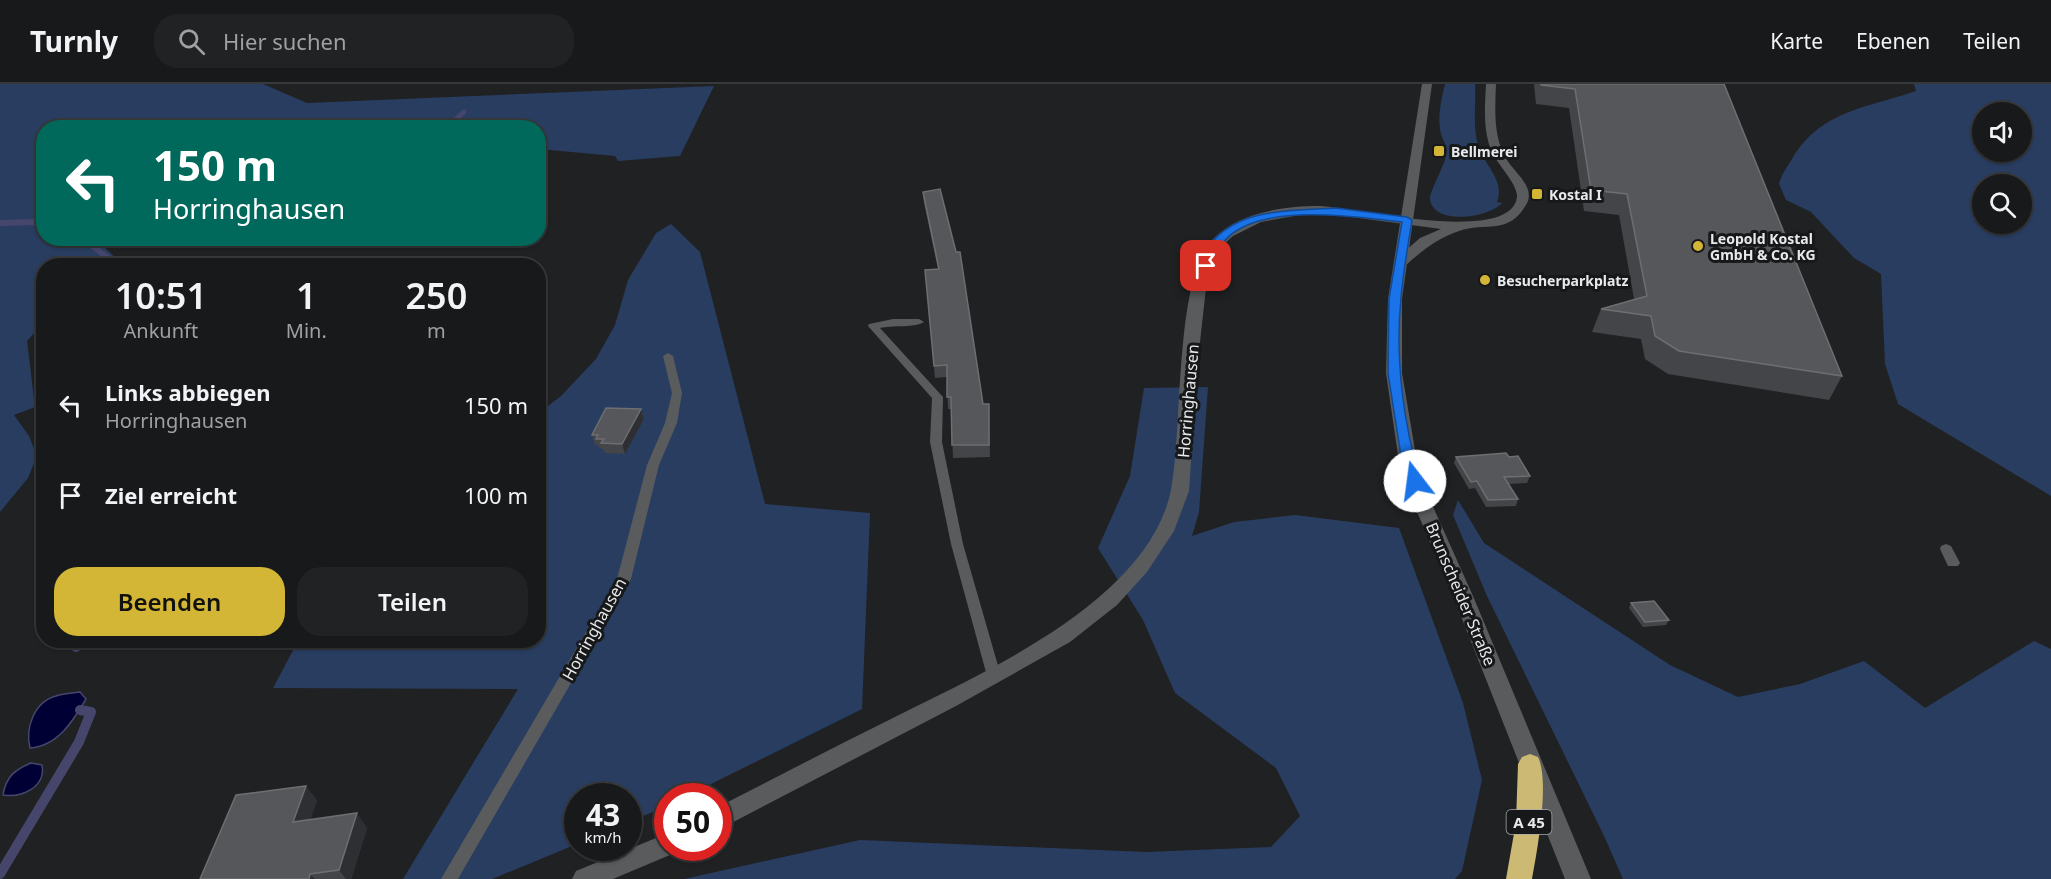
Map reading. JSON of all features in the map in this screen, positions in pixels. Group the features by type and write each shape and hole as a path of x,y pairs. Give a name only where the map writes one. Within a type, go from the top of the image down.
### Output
{"highway":[{"name":"A 45","path":"1519,879 1527,842 1531,802 1530,764"}],"street":[{"name":"Brunscheider Straße","path":"1427,84 1395,299 1394,373 1408,462 1421,500 1446,555 1578,879"},
{"path":"1401,262 1425,241 1459,227 1494,224 1509,219 1519,209 1522,202 1521,187 1499,157 1495,147 1491,84"},
{"name":"Horringhausen","path":"732,812 994,676 1075,629 1122,587 1161,540 1179,492 1192,345 1200,289 1213,247 1233,228 1264,216 1336,211 1459,227"},
{"path":"585,879 654,850"}],"lane":[{"path":"919,322 893,322 873,326 938,398 936,442 957,544 994,676"},
{"name":"Horringhausen","path":"449,879 624,579 653,465 671,423 677,393 668,356"},
{"path":"1946,549 1953,563"}],"shaded area":[{"path":"0,84 263,84 307,103 714,86 680,156 618,161 615,156 546,150 546,120 36,120 36,246 103,246 116,258 36,258 36,331 27,341 35,407 14,415 29,436 36,458 28,478 0,512"},
{"path":"1445,84 1475,84 1477,141 1479,149 1496,178 1499,194 1497,202 1502,203 1486,212 1462,217 1451,216 1433,208 1430,199 1447,151 1439,121"},
{"path":"1914,84 2051,84 2051,496 1898,404 1885,364 1881,274 1854,258 1811,212 1786,200 1779,184 1792,159 1804,143 1831,120 1863,107 1916,91"},
{"path":"671,224 700,252 765,504 870,513 862,709 713,783 654,783 654,811 642,817 642,783 564,783 564,849 492,879 403,879 518,689 273,688 294,648 546,648 546,408 561,396 596,359 615,325 628,280 656,233"},
{"path":"1208,387 1199,512 1192,536 1234,522 1295,515 1399,528 1463,703 1482,780 1462,871 1455,879 684,879 860,840 1146,852 1271,847 1300,816 1276,768 1175,693 1143,620 1098,548 1130,476 1144,388"},
{"path":"1458,500 1484,543 1670,665 1738,697 1800,684 1864,661 1925,708 2034,641 2051,649 2051,879 1623,879 1487,596 1453,515"},
{"path":"80,692 86,699 64,731 49,743 30,748 30,724 42,704 59,695"},
{"path":"31,763 42,765 42,773 36,785 25,793 3,795 6,783 12,775"}],"building":[{"name":"Leopold Kostal GmbH & Co. KG","path":"1541,84 1724,84 1842,376 1679,351 1655,336 1651,316 1601,309 1647,296 1627,194 1591,190 1575,89"},
{"path":"940,189 956,252 960,252 983,404 989,404 989,445 952,445 951,397 947,397 947,365 934,366 925,270 939,269 923,192"},
{"path":"606,408 641,409 622,444 601,443 604,439 596,439 598,435 592,435"},
{"path":"1506,453 1509,457 1518,456 1530,476 1504,477 1518,499 1488,500 1477,481 1471,482 1456,457"},
{"path":"1654,601 1669,620 1645,622 1631,603"},
{"path":"306,786 293,822 357,813 339,870 310,874 309,879 200,879 236,795"}],"waterway":[{"path":"455,120 464,112"},
{"path":"34,222 0,223 36,222"},
{"path":"98,246 94,247 108,258"},
{"path":"0,874 79,742 91,712 80,710"}],"place":[{"name":"Bellmerei","path":"1439,151"},
{"name":"Kostal I","path":"1537,194"},
{"name":"Leopold Kostal GmbH & Co. KG","path":"1698,246"},
{"name":"Besucherparkplatz","path":"1485,280"}],"route":[{"path":"1206,266 1213,247 1233,228 1264,216 1336,211 1407,220 1395,299 1394,373 1408,462 1415,481"}]}
